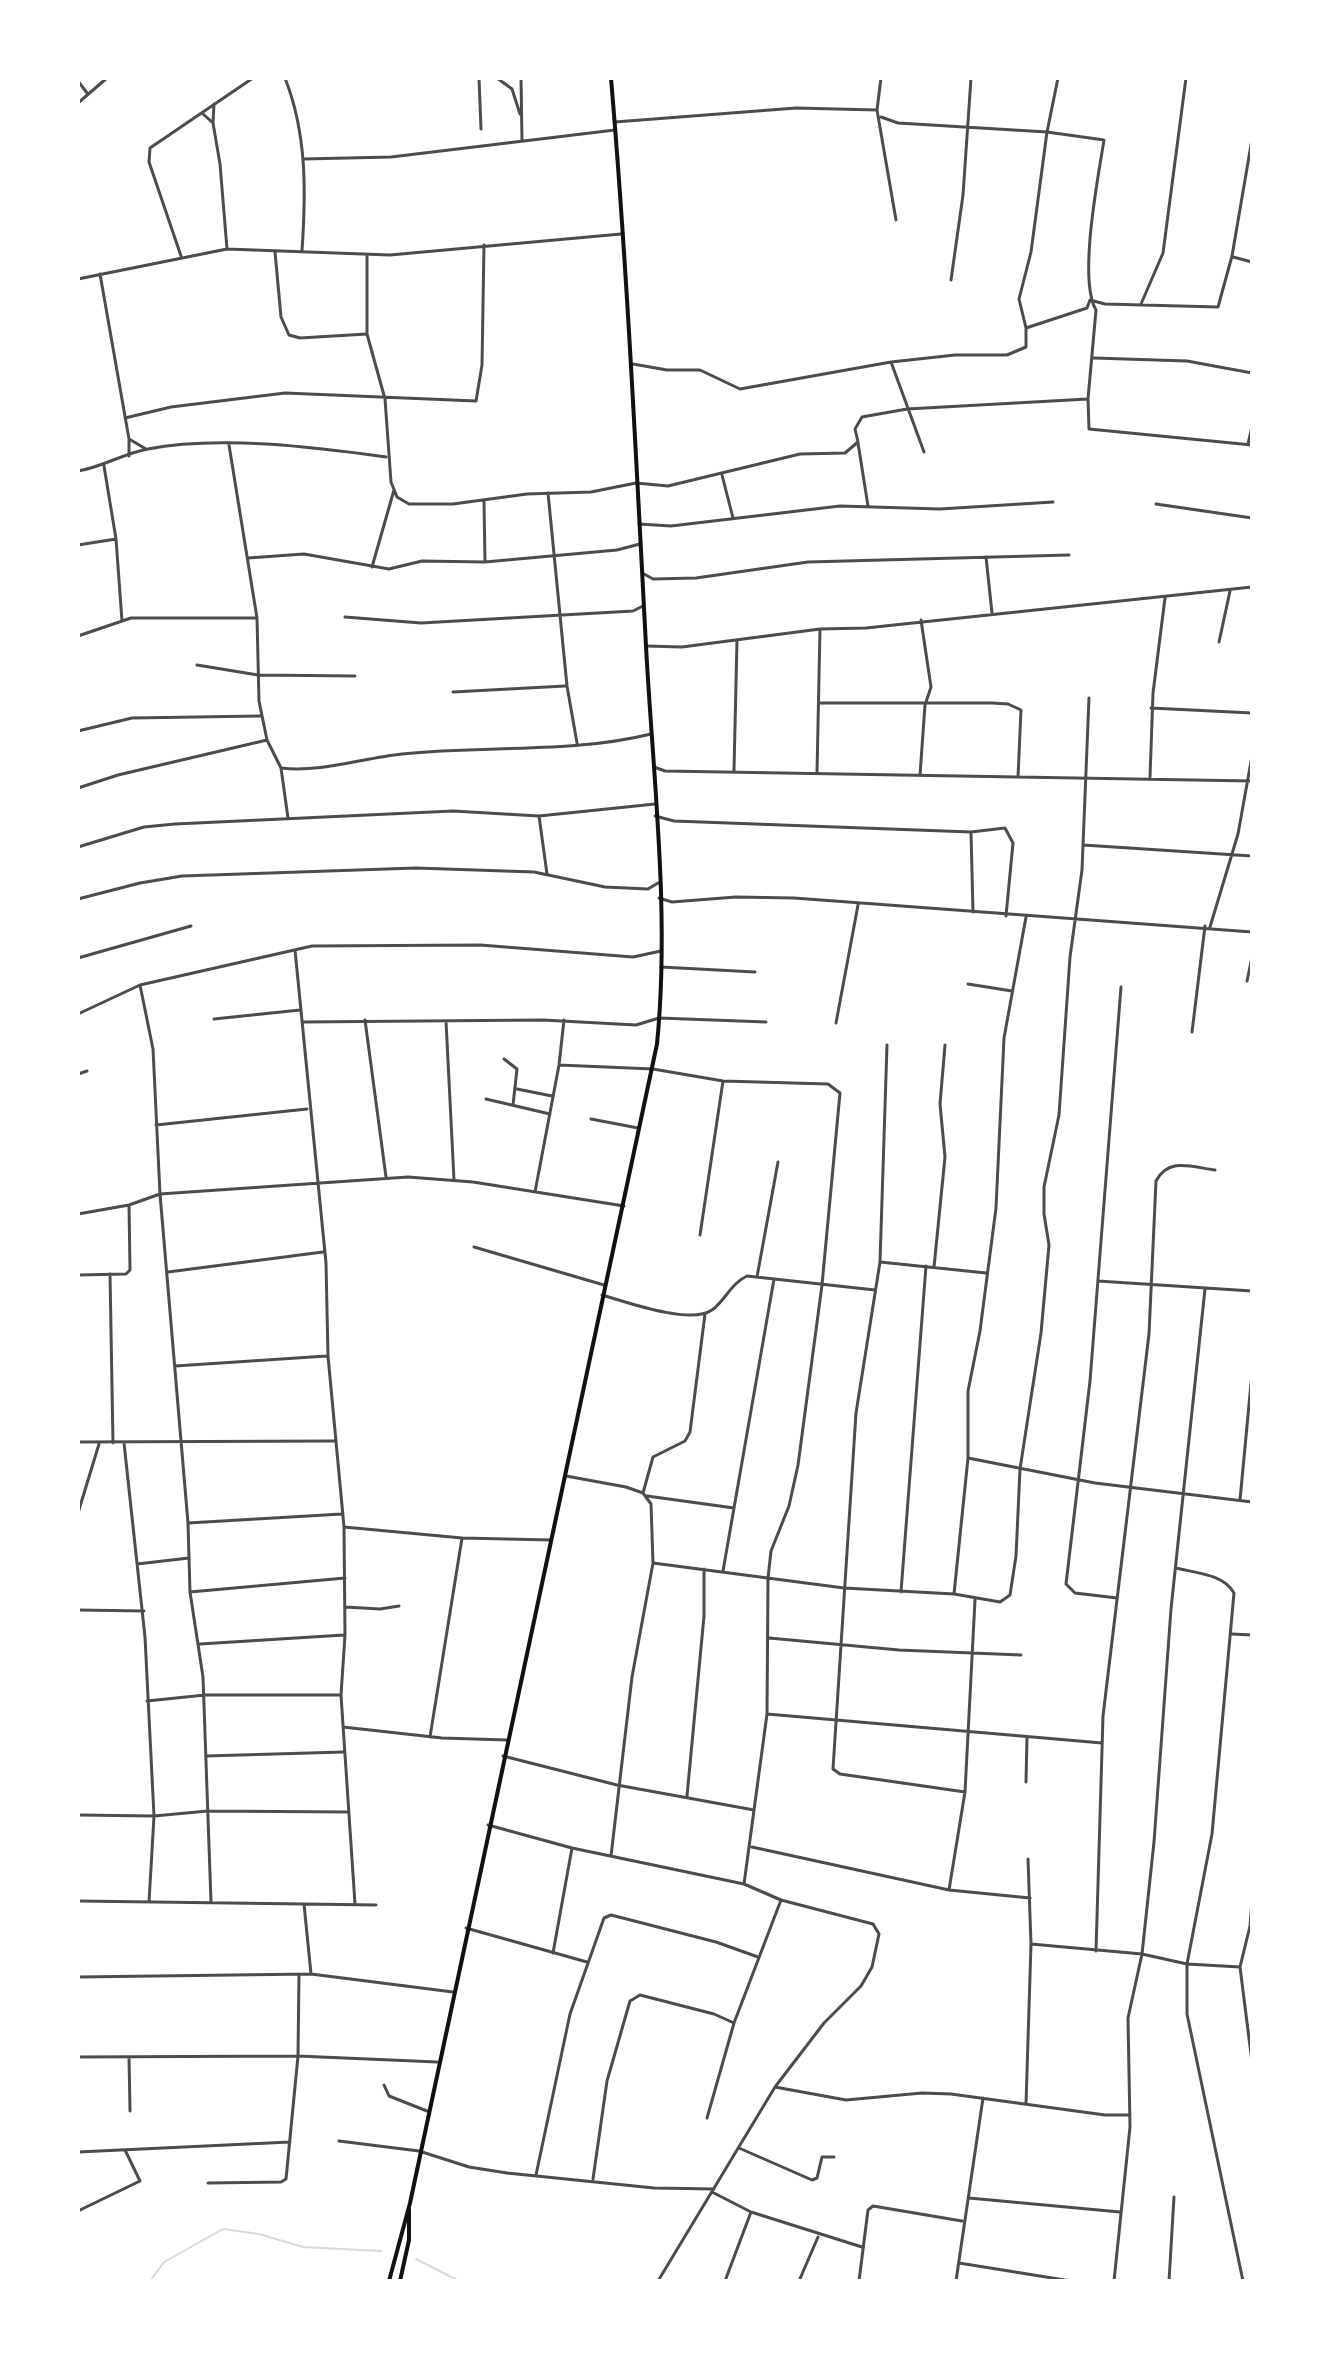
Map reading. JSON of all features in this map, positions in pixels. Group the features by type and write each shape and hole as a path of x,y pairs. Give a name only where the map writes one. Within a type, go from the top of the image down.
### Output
{"main road":[{"path":"389,2281 410,2203 488,1825 553,1540 604,1285 653,1069 659,1018 661,951 654,767 624,232 611,78"},
{"path":"400,2281 409,2240 410,2203"}],"street":[{"path":"78,103 107,78"},
{"path":"181,256 148,154 150,148 253,78"},
{"path":"285,78 301,133 304,159 302,252"},
{"path":"479,78 481,129"},
{"path":"497,78 515,94 522,121"},
{"path":"521,78 522,141"},
{"path":"881,78 877,110 881,117 896,220"},
{"path":"951,280 963,195 971,78"},
{"path":"631,364 667,370 700,370 740,389 891,362 1016,353 1026,347 1026,328 1019,299 1043,184 1047,132 1058,78"},
{"path":"1141,304 1163,253 1186,78"},
{"path":"78,81 87,93"},
{"path":"214,104 213,123 220,164 227,249"},
{"path":"615,122 796,108 877,110"},
{"path":"202,113 213,123"},
{"path":"881,117 907,124 1047,132 1104,140 1087,264 1090,300 1087,308 1026,328"},
{"path":"304,159 391,157 615,130"},
{"path":"1090,300 1105,304 1218,307 1232,256 1252,139"},
{"path":"78,272 79,279 227,249 367,255 619,236 624,232"},
{"path":"125,418 171,407 285,393 471,402 479,397 484,245"},
{"path":"275,252 281,317 289,335 300,338 367,334"},
{"path":"367,255 367,334 385,399 387,457 397,497 409,504 484,501 548,492 591,492 636,483 668,486 800,454 845,453 858,442"},
{"path":"1232,256 1252,262"},
{"path":"100,274 129,439 129,456"},
{"path":"1090,300 1096,310 1088,399 1089,429 1250,444 1252,426"},
{"path":"1094,358 1187,361 1252,373"},
{"path":"891,362 924,452"},
{"path":"868,506 855,429 859,419 907,409 1088,399"},
{"path":"129,439 146,449"},
{"path":"78,471 146,449 229,445 320,448 387,457"},
{"path":"229,445 257,618 262,716 267,740 281,768 288,820"},
{"path":"104,465 116,539 122,621"},
{"path":"722,475 733,518"},
{"path":"372,568 394,490"},
{"path":"548,492 567,686 577,743"},
{"path":"484,501 485,562"},
{"path":"639,524 671,526 868,506 940,509 1053,502"},
{"path":"1156,504 1252,518"},
{"path":"78,545 116,539"},
{"path":"248,558 304,554 389,569 422,561 485,562 617,550 640,544"},
{"path":"643,574 653,579 696,578 808,562 889,563 1069,555"},
{"path":"986,557 992,613"},
{"path":"646,646 682,647 820,629 866,628 1252,587"},
{"path":"1219,642 1230,591"},
{"path":"1150,777 1151,708 1165,598"},
{"path":"345,617 421,623 633,611 644,606"},
{"path":"78,636 122,621 181,616 257,618"},
{"path":"920,775 930,675 921,620"},
{"path":"817,773 820,629"},
{"path":"734,770 737,640"},
{"path":"197,665 258,675 355,676"},
{"path":"453,692 567,686"},
{"path":"653,1563 844,1588 954,1594 975,1600 1000,1602 1010,1595 1016,1556 1020,1469 1041,1333 1049,1245 1044,1187 1059,1115 1070,957 1088,778 1089,698"},
{"path":"819,703 992,703 1016,706 1021,710 1018,777"},
{"path":"1151,708 1252,713"},
{"path":"78,731 132,718 262,716"},
{"path":"281,768 402,754 545,749 577,743 624,741 652,734"},
{"path":"78,788 118,775 267,740"},
{"path":"1192,1032 1208,927 1231,855 1250,780 1252,756"},
{"path":"654,767 665,771 1250,780"},
{"path":"78,847 144,827 453,811 539,816 655,804"},
{"path":"539,816 547,874"},
{"path":"655,816 674,821 971,832 1005,828 1010,833 1013,867 1006,916"},
{"path":"971,832 973,913"},
{"path":"1083,845 1252,856"},
{"path":"78,899 140,883 226,874 416,868 547,874 605,887 648,889 658,883"},
{"path":"659,898 672,902 776,897 1252,932"},
{"path":"836,1023 858,904"},
{"path":"954,1594 968,1458 968,1391 996,1208 1004,1038 1026,917"},
{"path":"78,958 191,926"},
{"path":"78,1014 140,985 295,950 388,944 480,945 633,957 661,951"},
{"path":"295,950 325,1252 328,1356 344,1527 345,1635 341,1695 355,1904"},
{"path":"1247,981 1252,957"},
{"path":"661,967 755,972"},
{"path":"968,984 1013,991"},
{"path":"140,985 153,1049 160,1194 188,1523 190,1592 200,1644 205,1695 211,1902"},
{"path":"1117,1598 1075,1593 1066,1584 1098,1281 1121,987"},
{"path":"214,1019 300,1010"},
{"path":"302,1022 564,1020 636,1025 659,1018 766,1022"},
{"path":"365,1020 386,1177"},
{"path":"535,1192 559,1065 564,1020"},
{"path":"446,1021 454,1180"},
{"path":"887,1045 880,1262 856,1413 834,1772 965,1792"},
{"path":"934,1267 945,1157 940,1104 945,1045"},
{"path":"504,1059 517,1069 513,1105"},
{"path":"559,1065 653,1069 723,1081 828,1084 840,1093 822,1285 798,1465 789,1506 771,1551 767,1714 752,1847 744,1884"},
{"path":"78,1074 87,1071"},
{"path":"700,1235 723,1081"},
{"path":"517,1089 553,1096"},
{"path":"486,1099 550,1114"},
{"path":"156,1125 309,1109"},
{"path":"591,1119 640,1129"},
{"path":"757,1277 778,1162"},
{"path":"1096,1951 1107,1661 1149,1334 1156,1181 1162,1170 1171,1164 1215,1170"},
{"path":"78,1214 129,1205 160,1194 386,1177 454,1180 624,1206"},
{"path":"78,1275 130,1270 129,1205"},
{"path":"474,1247 604,1285"},
{"path":"168,1272 325,1252"},
{"path":"880,1262 986,1273"},
{"path":"901,1592 926,1266"},
{"path":"110,1274 113,1443"},
{"path":"602,1295 655,1310 705,1314 715,1308 739,1279 757,1277 876,1290"},
{"path":"723,1573 774,1279"},
{"path":"1098,1281 1149,1287 1252,1291"},
{"path":"1114,2281 1130,2115 1128,2018 1142,1954 1163,1754 1166,1671 1205,1289"},
{"path":"611,1856 617,1785 653,1563 651,1504 644,1494 653,1457 685,1441 690,1432 705,1314"},
{"path":"175,1366 328,1356"},
{"path":"1240,1500 1252,1373"},
{"path":"78,1442 334,1441"},
{"path":"78,1513 99,1443"},
{"path":"124,1443 144,1611 154,1816 149,1902"},
{"path":"968,1458 1077,1480 1252,1502"},
{"path":"565,1476 644,1494 734,1508"},
{"path":"188,1523 342,1514"},
{"path":"344,1527 462,1538 553,1540"},
{"path":"430,1737 462,1538"},
{"path":"137,1564 189,1558"},
{"path":"1176,1568 1229,1583 1234,1593 1212,1834 1187,1964 1189,2035 1243,2281"},
{"path":"687,1796 704,1616 704,1569"},
{"path":"190,1592 345,1578"},
{"path":"949,1890 965,1792 975,1600"},
{"path":"345,1607 380,1609 399,1606"},
{"path":"78,1610 144,1611"},
{"path":"1232,1634 1252,1635"},
{"path":"200,1644 345,1635"},
{"path":"769,1638 1021,1655"},
{"path":"147,1701 205,1695 341,1695"},
{"path":"767,1714 1102,1743"},
{"path":"343,1727 430,1737 507,1740"},
{"path":"1026,1782 1027,1737"},
{"path":"206,1756 344,1752"},
{"path":"503,1756 617,1785 754,1810"},
{"path":"78,1815 154,1816 208,1811 348,1812"},
{"path":"488,1825 572,1848 744,1884 781,1900 873,1924 879,1934 872,1967 861,1986 841,2003 775,2087 658,2281"},
{"path":"752,1847 949,1890 1030,1898"},
{"path":"553,1953 572,1848"},
{"path":"1026,2104 1031,1944 1028,1859"},
{"path":"707,2118 734,2023 781,1900"},
{"path":"1252,1900 1251,1926 1240,1967 1250,2024 1252,2062"},
{"path":"78,1901 376,1905"},
{"path":"304,1904 311,1974"},
{"path":"536,2175 570,2014 604,1918 611,1915 716,1942 758,1957"},
{"path":"466,1928 587,1962"},
{"path":"1031,1944 1142,1954 1187,1964 1240,1967"},
{"path":"208,2183 281,2182 286,2179 298,2056 299,1974"},
{"path":"78,1977 311,1974 453,1992"},
{"path":"593,2180 607,2081 630,2001 640,1995 714,2014 734,2023"},
{"path":"78,2057 298,2056 437,2062"},
{"path":"129,2057 130,2111"},
{"path":"384,2085 389,2096 427,2111"},
{"path":"775,2087 846,2100 922,2093 1105,2115 1130,2115"},
{"path":"956,2281 983,2098"},
{"path":"78,2152 292,2141"},
{"path":"339,2141 419,2151 469,2167 654,2188 713,2190 751,2212 819,2236 863,2247"},
{"path":"739,2148 812,2180 817,2178 822,2157 834,2157"},
{"path":"78,2211 140,2181 141,2176 125,2150"},
{"path":"968,2197 1120,2212"},
{"path":"1169,2281 1174,2197"},
{"path":"859,2281 868,2210 873,2206 963,2221"},
{"path":"725,2281 751,2212"},
{"path":"799,2281 819,2236"},
{"path":"959,2263 1071,2281"}],"waterway":[{"path":"150,2281 164,2262 223,2229 259,2234 303,2247 381,2251"},
{"path":"416,2259 459,2281"}]}
